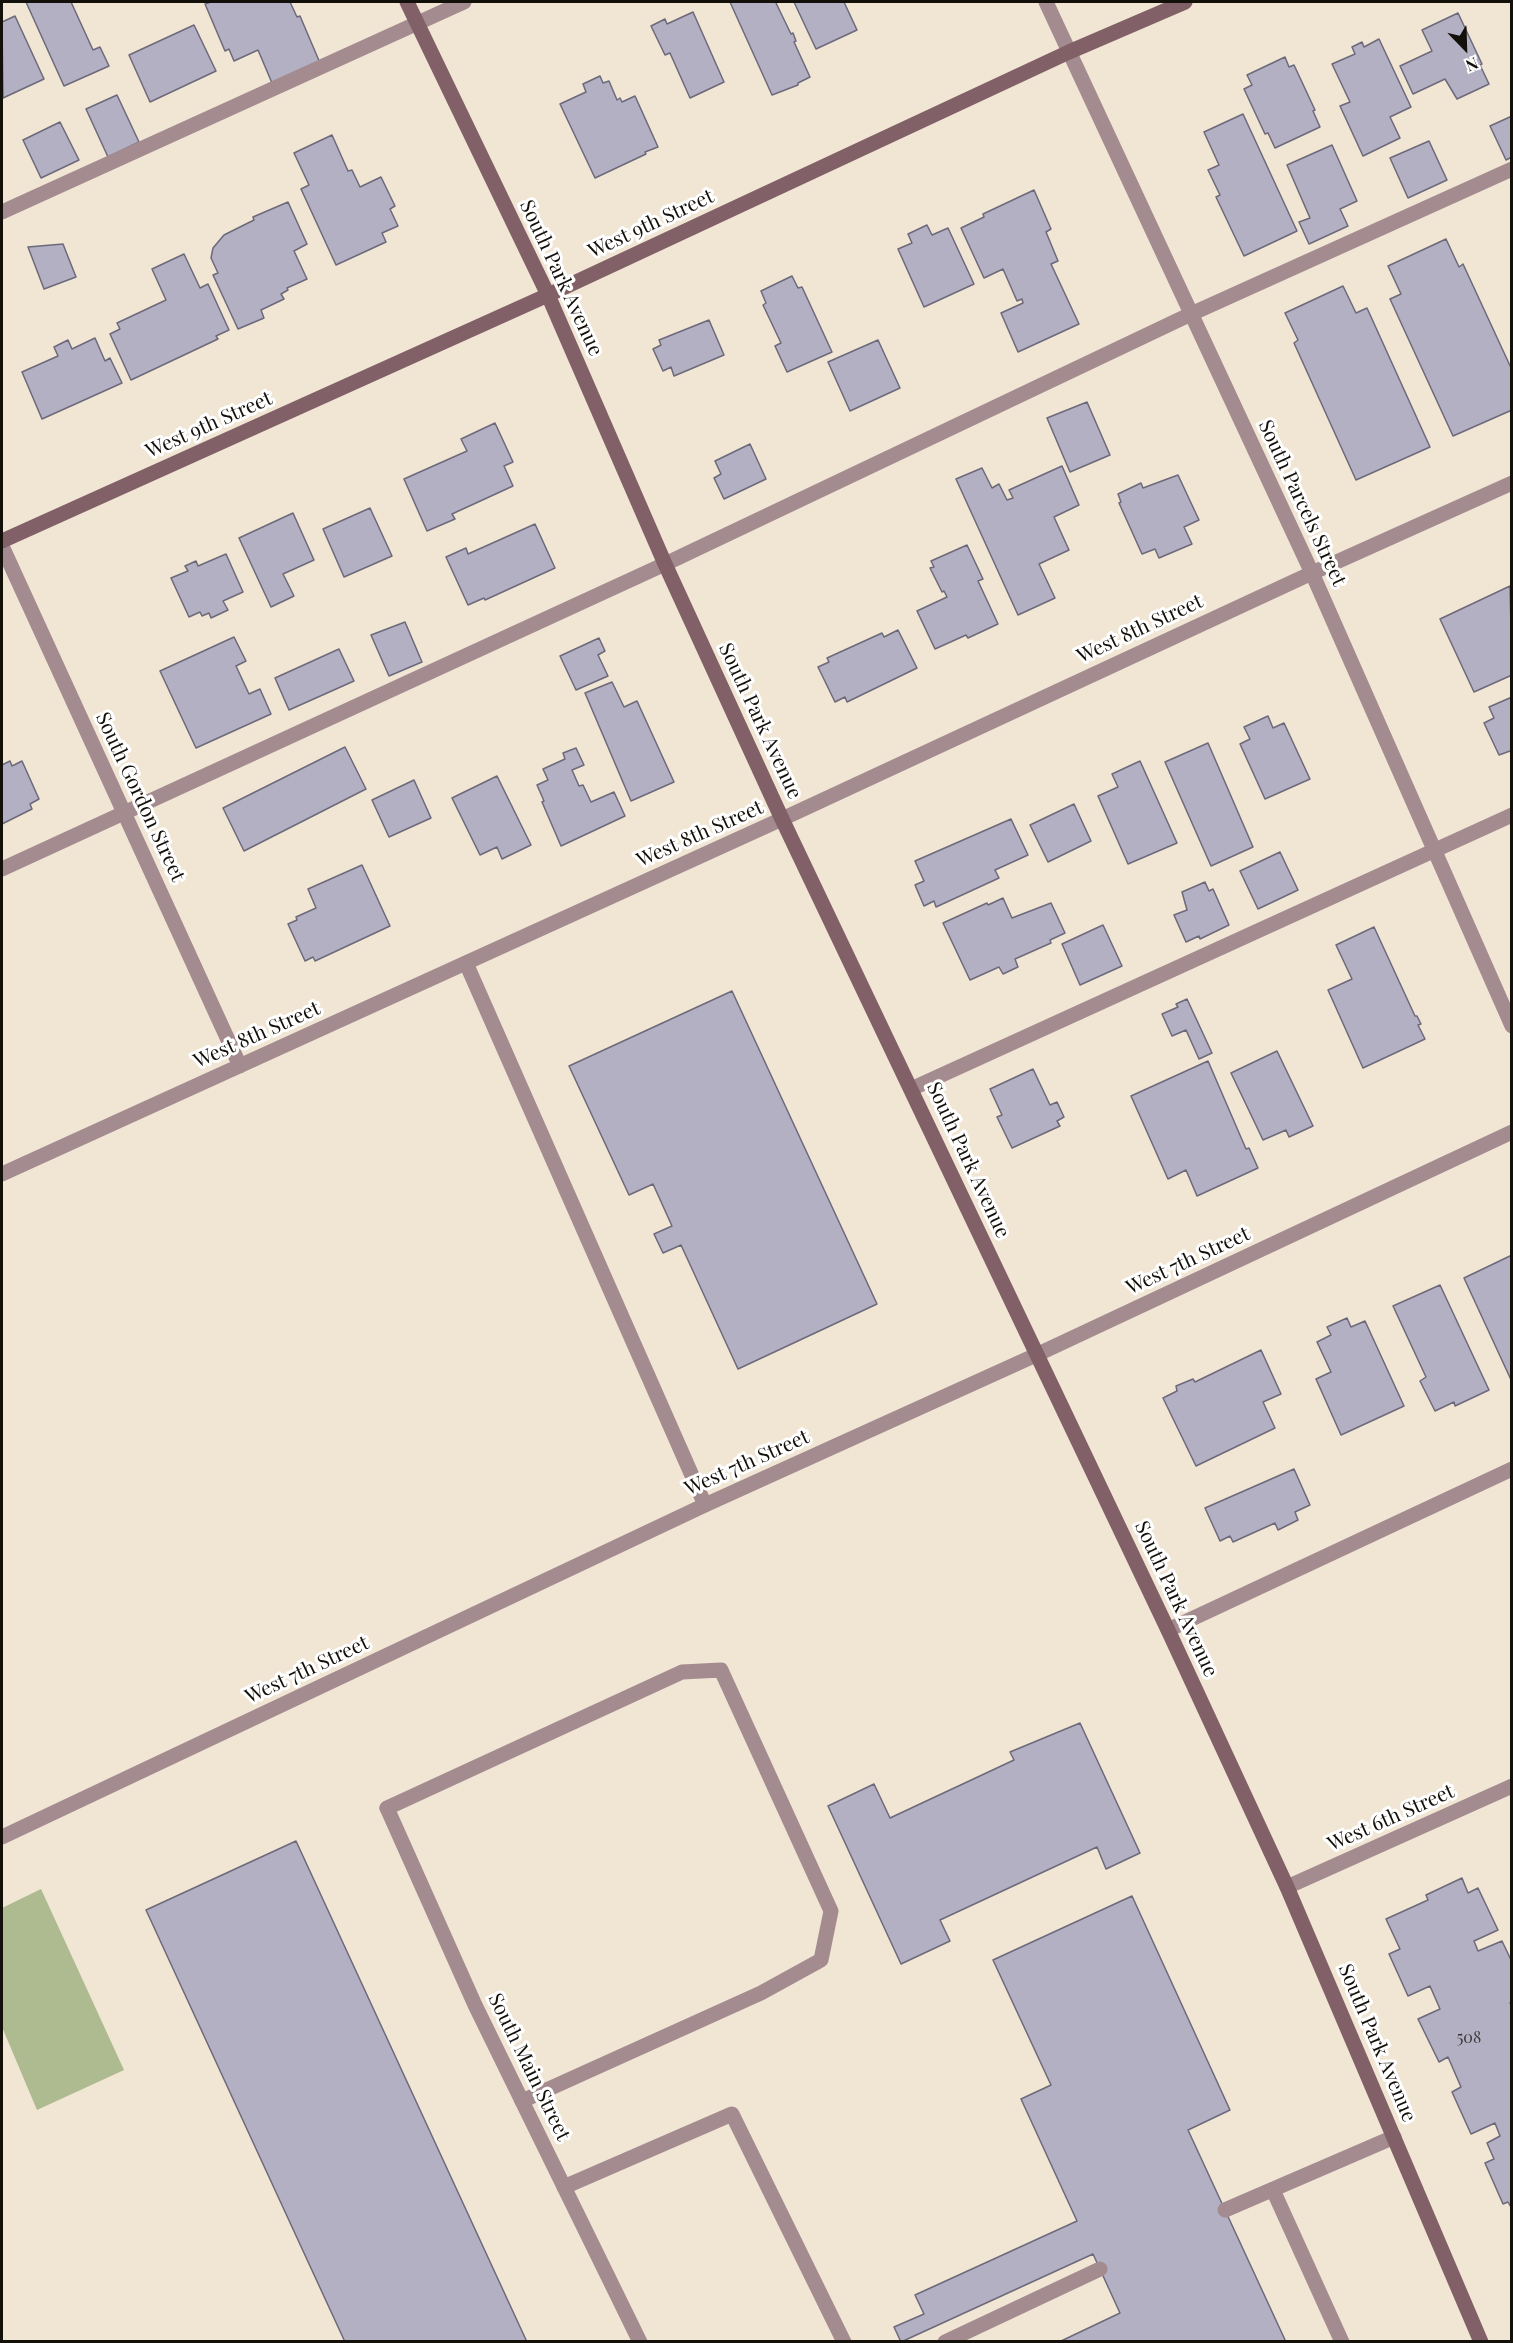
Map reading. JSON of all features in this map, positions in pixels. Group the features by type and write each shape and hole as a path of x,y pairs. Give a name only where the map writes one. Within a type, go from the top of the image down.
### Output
{"street":[{"name":"South Park Avenue","path":"407,2 548,295 665,564 782,819 1168,1630 1287,1887 1481,2342"},
{"path":"2,212 464,2"},
{"name":"South Parcels Street","path":"1046,2 1312,573 1512,1026"},
{"name":"West 9th Street","path":"2,541 548,295 1069,52 1185,2"},
{"path":"2,869 665,564 1191,314 1512,169"},
{"name":"West 8th Street","path":"2,1174 1512,483"},
{"name":"South Gordon Street","path":"2,546 240,1066"},
{"path":"911,1089 1512,815"},
{"path":"466,963 705,1505"},
{"name":"West 7th Street","path":"2,1837 705,1505 1036,1355 1512,1132"},
{"path":"1168,1630 1512,1469"},
{"name":"South Main Street","path":"522,2101 761,1993 821,1960 831,1911 721,1670 684,1672 387,1808 475,2005 564,2187 640,2342"},
{"name":"West 6th Street","path":"1287,1887 1512,1786"},
{"path":"564,2187 732,2114 844,2342"},
{"path":"1225,2210 1394,2137"},
{"path":"1273,2190 1342,2342"},
{"path":"945,2342 1100,2269"}],"green space":[{"path":"41,1889 124,2070 37,2110 2,2027 2,1908"}],"building":[{"path":"26,2 71,2 93,50 100,47 109,66 64,86"},
{"path":"211,2 290,2 297,17 300,16 320,63 272,83 258,50 234,61 229,49 225,51 205,4"},
{"path":"730,2 778,2 776,3 791,34 793,33 796,41 794,42 810,77 798,85 772,95"},
{"path":"794,2 844,2 857,30 816,49"},
{"path":"693,12 724,82 690,98 670,53 665,55 651,26 665,19 667,24"},
{"path":"1458,13 1489,84 1457,99 1445,79 1413,94 1400,66 1432,51 1422,30"},
{"path":"15,16 44,79 3,98 2,22"},
{"path":"194,25 216,71 150,102 129,55"},
{"path":"1379,39 1411,107 1390,117 1400,138 1363,156 1340,106 1350,102 1332,64 1355,54 1352,47 1362,42 1364,47"},
{"path":"1285,57 1289,67 1294,65 1315,110 1313,111 1320,127 1275,148 1268,133 1265,134 1244,89 1252,85 1247,75"},
{"path":"600,76 603,83 609,81 617,100 620,98 622,102 635,96 658,147 595,178 560,104 586,92 583,84"},
{"path":"117,95 139,142 108,157 86,109"},
{"path":"1243,114 1297,231 1244,256 1216,197 1220,195 1208,170 1219,165 1204,132"},
{"path":"1512,116 1512,157 1506,160 1490,126"},
{"path":"60,122 79,160 41,178 23,140"},
{"path":"332,135 348,171 352,170 360,187 381,177 395,206 390,209 398,226 382,233 386,242 336,265 301,189 309,185 294,153"},
{"path":"1429,141 1447,180 1408,198 1390,158"},
{"path":"1332,145 1357,201 1340,209 1348,226 1309,244 1299,222 1310,218 1287,165"},
{"path":"1034,190 1051,229 1046,232 1058,261 1051,264 1079,324 1018,352 1001,313 1023,303 1022,299 1017,301 1003,269 984,278 961,228 984,217 983,214"},
{"path":"288,202 307,244 294,251 307,279 287,288 288,290 281,294 284,299 261,310 264,318 238,329 213,275 218,273 211,258 213,248 224,235 254,220 253,217"},
{"path":"927,225 932,235 948,228 974,284 924,307 898,249 912,243 908,234"},
{"path":"1446,239 1459,267 1463,264 1512,370 1512,410 1453,436 1390,299 1401,294 1388,266"},
{"path":"63,244 76,277 44,289 28,247"},
{"path":"184,254 200,288 208,284 229,330 216,336 218,339 131,380 110,334 120,329 117,323 166,300 152,269"},
{"path":"792,276 798,288 802,287 832,352 787,372 775,346 781,343 763,305 766,303 761,291"},
{"path":"1343,286 1356,313 1367,308 1430,447 1356,480 1294,343 1298,340 1285,313"},
{"path":"709,320 724,355 674,376 671,367 663,371 653,349 661,345 659,340"},
{"path":"95,338 105,361 110,358 122,383 42,419 22,372 58,356 54,347 68,340 72,349"},
{"path":"878,340 900,388 850,411 828,362"},
{"path":"1087,402 1110,455 1070,472 1047,418"},
{"path":"495,423 513,462 504,466 513,486 452,514 455,519 427,531 404,479 467,451 461,439"},
{"path":"750,444 766,479 724,499 714,478 721,474 715,461"},
{"path":"1062,466 1079,505 1054,517 1069,550 1039,564 1055,598 1018,615 956,479 982,468 992,488 999,484 1007,500 1013,498 1009,490"},
{"path":"1178,475 1199,520 1184,527 1192,544 1159,558 1155,549 1142,554 1119,503 1121,502 1118,494 1141,483 1143,488"},
{"path":"370,508 392,556 344,577 323,529"},
{"path":"293,513 314,560 283,574 294,596 271,607 239,538"},
{"path":"535,524 555,568 485,600 484,598 468,605 446,557 466,548 468,554"},
{"path":"967,545 983,579 978,581 998,624 968,638 966,635 935,649 917,611 947,597 930,568 934,567 931,561"},
{"path":"226,554 243,592 223,601 228,610 211,618 209,613 202,616 200,612 189,617 171,578 188,571 185,566 196,561 198,566"},
{"path":"1510,586 1512,675 1474,692 1440,619"},
{"path":"405,622 422,662 389,676 371,635"},
{"path":"898,630 917,668 847,702 845,697 835,702 818,667 829,662 827,658 882,633 884,637"},
{"path":"234,637 246,661 236,666 249,694 260,689 271,714 196,748 160,671"},
{"path":"599,638 605,651 598,655 608,676 576,690 560,656"},
{"path":"339,649 354,681 289,710 275,678"},
{"path":"612,682 624,707 637,701 674,782 631,801 585,693"},
{"path":"1512,697 1512,755 1510,751 1499,755 1484,723 1494,718 1489,707"},
{"path":"1268,716 1273,728 1284,723 1310,779 1265,799 1240,744 1250,739 1244,727"},
{"path":"1208,743 1253,847 1211,866 1165,762"},
{"path":"345,747 366,789 244,851 223,808"},
{"path":"576,748 584,765 572,770 579,786 583,785 591,802 614,792 625,816 561,846 537,785 548,780 543,769 565,759 563,753"},
{"path":"10,761 12,766 22,761 39,799 30,804 32,809 2,824 2,765"},
{"path":"1140,761 1177,843 1128,864 1098,796 1118,787 1112,774"},
{"path":"497,776 531,845 502,859 497,847 480,855 452,798"},
{"path":"414,780 431,818 389,837 372,800"},
{"path":"1074,804 1091,841 1048,862 1030,825"},
{"path":"1011,819 1028,855 995,870 999,878 936,907 934,901 924,906 915,885 924,881 915,861"},
{"path":"1280,852 1298,890 1258,909 1240,871"},
{"path":"362,865 390,926 315,961 313,957 305,961 288,924 297,920 296,917 316,908 308,889"},
{"path":"1205,882 1209,891 1213,889 1229,925 1200,939 1199,936 1186,942 1174,915 1187,910 1182,892"},
{"path":"1003,898 1012,918 1051,903 1065,933 1050,940 1051,943 1015,959 1018,967 1003,974 999,967 970,980 943,923"},
{"path":"1103,925 1122,966 1080,985 1062,944"},
{"path":"1374,927 1415,1016 1421,1024 1418,1025 1425,1039 1363,1068 1328,990 1352,979 1336,945"},
{"path":"732,991 877,1304 738,1369 681,1245 663,1253 654,1234 672,1226 653,1184 629,1195 569,1066"},
{"path":"1187,999 1212,1053 1199,1059 1186,1030 1172,1036 1162,1014 1178,1007 1176,1004"},
{"path":"1277,1051 1313,1126 1289,1137 1286,1130 1263,1140 1231,1073"},
{"path":"1208,1061 1246,1149 1249,1148 1258,1168 1197,1196 1186,1170 1168,1179 1131,1096"},
{"path":"1033,1069 1050,1105 1057,1102 1064,1117 1057,1121 1060,1126 1012,1148 997,1117 1002,1115 990,1089"},
{"path":"1512,1255 1512,1382 1464,1278"},
{"path":"1440,1285 1489,1390 1455,1406 1454,1402 1435,1411 1420,1381 1426,1377 1393,1306"},
{"path":"1347,1318 1351,1327 1365,1321 1404,1406 1341,1435 1316,1379 1331,1372 1317,1342 1331,1335 1327,1327"},
{"path":"1261,1350 1281,1394 1263,1402 1275,1428 1196,1466 1163,1398 1177,1391 1176,1386 1193,1379 1195,1382"},
{"path":"1294,1469 1310,1505 1295,1512 1298,1520 1278,1530 1275,1523 1233,1542 1230,1536 1220,1541 1205,1508"},
{"path":"1080,1723 1140,1853 1106,1869 1097,1847 940,1920 950,1941 901,1964 828,1806 874,1784 890,1818 1014,1760 1010,1752"},
{"path":"296,1841 527,2342 345,2342 146,1910"},
{"path":"1462,1878 1468,1893 1478,1888 1498,1930 1474,1941 1478,1951 1502,1941 1512,1962 1512,2002 1510,2003 1512,2007 1512,2209 1508,2202 1503,2204 1485,2163 1494,2159 1487,2143 1500,2136 1495,2123 1471,2134 1452,2092 1461,2087 1448,2057 1439,2062 1418,2019 1440,2009 1430,1986 1408,1996 1389,1954 1400,1949 1386,1919 1428,1900 1426,1895"},
{"path":"1132,1896 1230,2110 1188,2130 1286,2342 1059,2342 1120,2313 1093,2254 901,2342 894,2327 924,2314 915,2295 1077,2221 1021,2099 1051,2085 993,1960"}]}
